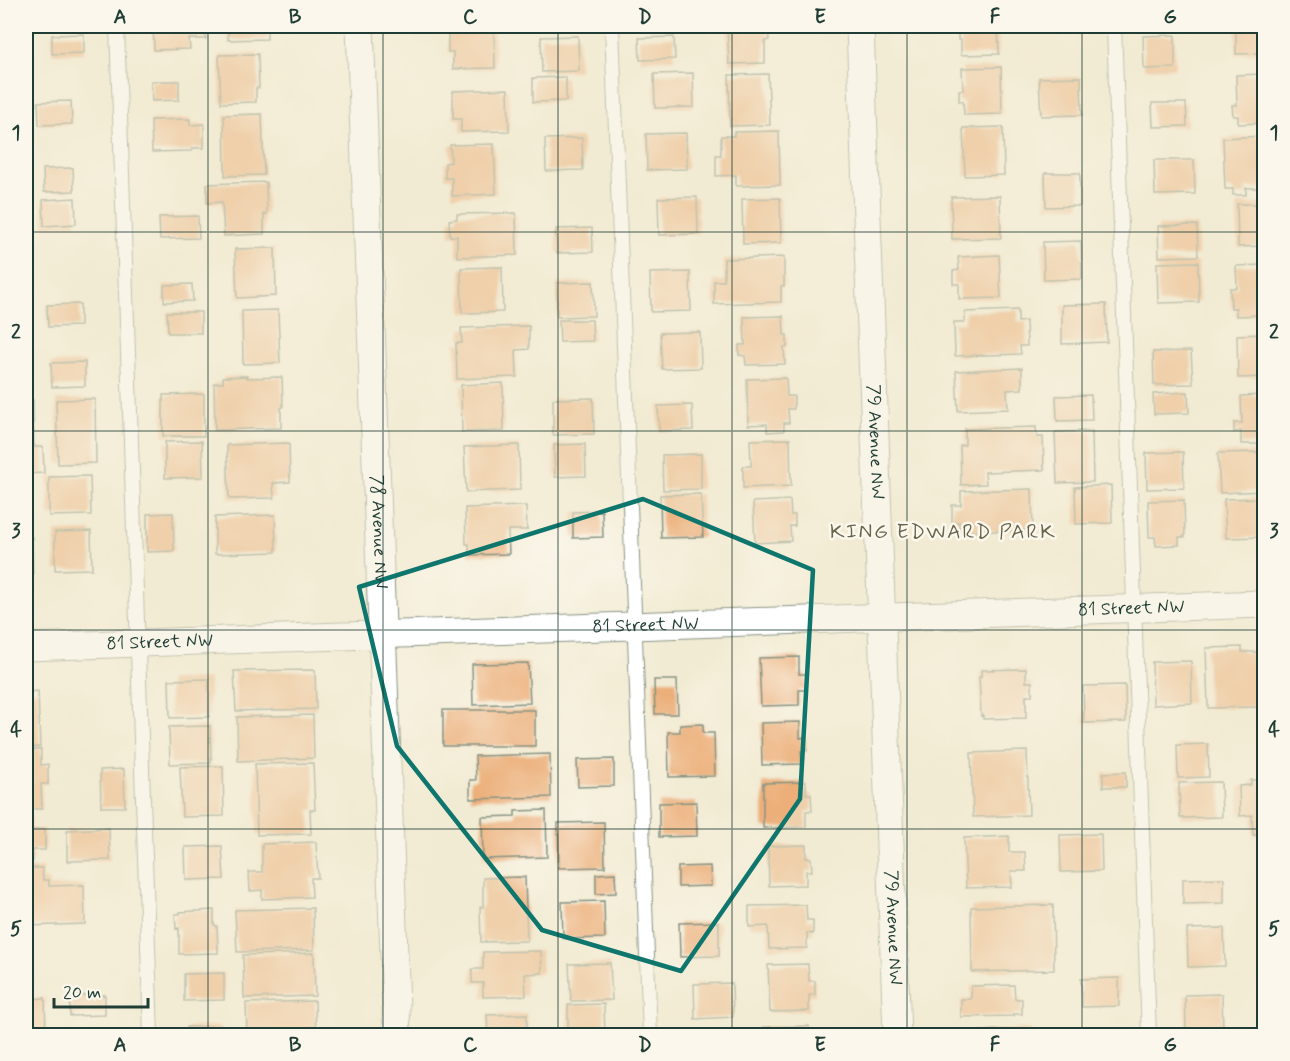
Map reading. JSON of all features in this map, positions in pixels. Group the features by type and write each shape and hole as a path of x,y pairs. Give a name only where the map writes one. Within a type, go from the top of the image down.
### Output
{"street":[{"name":"78 Avenue NW","path":"360,26 397,1035"},
{"name":"79 Avenue NW","path":"860,26 897,1035"},
{"name":"81 Street NW","path":"26,647 1264,604"}],"lane":[{"path":"117,26 150,1035"},
{"path":"612,26 650,1035"},
{"path":"1114,26 1149,1035"}],"highlighted area":[{"path":"643,499 813,570 800,799 681,971 542,930 397,746 359,587"}],"building":[{"path":"153,26 205,26 206,39 189,39 190,49 154,50"},
{"path":"228,26 267,26 267,39 228,40"},
{"path":"451,26 494,26 495,68 453,69 453,52 448,52 448,33 452,33"},
{"path":"727,26 768,27 769,40 765,41 765,63 729,64"},
{"path":"961,26 998,26 999,54 961,55 958,30 961,30"},
{"path":"1236,26 1264,26 1264,53 1236,54"},
{"path":"84,34 84,53 52,54 52,35"},
{"path":"1175,35 1175,68 1144,69 1143,36"},
{"path":"578,36 579,71 542,72 541,37"},
{"path":"674,37 675,59 640,60 639,38"},
{"path":"258,54 259,88 256,88 256,102 221,103 219,55"},
{"path":"1001,67 1002,114 964,115 963,101 959,101 959,90 963,90 962,68"},
{"path":"693,73 694,107 655,108 654,74"},
{"path":"768,74 770,125 730,126 729,75"},
{"path":"1264,74 1264,123 1238,124 1238,116 1233,116 1232,105 1237,105 1236,75"},
{"path":"566,77 566,101 533,102 533,78"},
{"path":"1081,77 1082,115 1041,116 1039,78"},
{"path":"151,81 179,81 179,100 152,101"},
{"path":"508,89 509,131 461,132 461,119 453,119 453,91"},
{"path":"71,101 72,124 39,125 38,102"},
{"path":"1152,103 1186,103 1187,126 1153,127"},
{"path":"262,114 264,175 225,176 224,115"},
{"path":"190,119 190,125 204,124 204,148 192,148 192,151 152,152 151,120"},
{"path":"1003,127 1004,175 965,176 963,128"},
{"path":"779,131 780,185 736,186 736,175 716,176 716,155 721,155 721,136 734,136 734,132"},
{"path":"686,133 687,169 647,170 646,134"},
{"path":"1264,136 1264,188 1246,188 1246,195 1233,195 1233,189 1225,189 1223,138"},
{"path":"582,138 583,170 546,171 545,139"},
{"path":"494,144 496,194 452,196 452,178 445,178 445,163 451,162 450,145"},
{"path":"1154,160 1194,160 1195,194 1155,195"},
{"path":"73,168 74,191 44,192 43,169"},
{"path":"1045,173 1080,173 1080,206 1046,207"},
{"path":"266,182 267,214 264,214 264,234 224,236 222,202 207,203 207,184"},
{"path":"1000,196 1001,238 952,239 951,197"},
{"path":"697,197 698,234 659,235 658,198"},
{"path":"75,198 76,224 44,226 43,200"},
{"path":"780,198 781,243 743,244 742,199"},
{"path":"1237,204 1264,204 1264,246 1238,247"},
{"path":"516,213 517,255 457,257 457,236 450,236 449,220 457,219 457,214"},
{"path":"198,216 199,238 160,239 159,217"},
{"path":"1197,225 1198,256 1159,257 1158,226"},
{"path":"592,228 593,252 557,253 556,229"},
{"path":"1081,241 1082,279 1044,280 1043,242"},
{"path":"275,248 276,296 237,298 235,249"},
{"path":"999,255 1001,298 959,299 959,284 953,284 953,271 959,270 958,257"},
{"path":"784,257 784,286 781,286 781,302 714,304 714,281 724,281 724,259"},
{"path":"1198,262 1199,302 1158,303 1157,263"},
{"path":"1264,265 1264,315 1236,316 1236,308 1231,308 1230,288 1237,288 1236,266"},
{"path":"502,267 503,312 462,313 461,268"},
{"path":"26,269 30,269 31,299 26,299"},
{"path":"690,272 691,311 651,312 650,273"},
{"path":"593,282 594,316 557,317 557,283"},
{"path":"192,284 193,301 164,302 164,285"},
{"path":"80,304 80,326 48,327 47,305"},
{"path":"1106,304 1107,342 1062,344 1062,305"},
{"path":"278,310 280,363 243,364 242,311"},
{"path":"1018,310 1018,322 1026,321 1027,346 1020,346 1021,354 955,356 954,322 965,322 965,312"},
{"path":"167,312 201,312 201,333 168,333"},
{"path":"783,316 784,335 787,335 787,347 784,347 785,364 746,365 745,356 739,355 739,345 745,345 744,317"},
{"path":"559,320 592,320 593,341 560,342"},
{"path":"529,326 529,349 516,350 517,377 457,379 456,343 462,343 461,328"},
{"path":"700,332 701,368 662,369 660,333"},
{"path":"1264,334 1264,377 1238,378 1237,335"},
{"path":"1191,351 1193,384 1154,385 1153,352"},
{"path":"85,362 85,386 52,387 51,363"},
{"path":"1022,368 1022,389 1007,390 1008,409 958,411 956,371"},
{"path":"247,376 247,378 282,377 281,428 215,430 214,383 223,383 223,377"},
{"path":"786,378 787,396 794,396 794,409 788,409 789,423 784,423 784,431 767,432 767,424 748,425 747,379"},
{"path":"503,383 504,431 462,432 461,385"},
{"path":"1188,392 1189,413 1154,414 1153,394"},
{"path":"204,394 204,436 163,436 163,395"},
{"path":"1091,395 1092,420 1057,421 1056,396"},
{"path":"1264,395 1264,444 1241,444 1241,431 1234,432 1234,423 1242,423 1241,396"},
{"path":"593,398 594,434 553,435 553,399"},
{"path":"95,399 96,463 58,464 56,400"},
{"path":"26,400 33,400 34,447 43,447 44,473 26,474"},
{"path":"692,405 693,430 659,431 658,406"},
{"path":"1036,427 1037,437 1043,437 1044,470 985,472 986,484 961,485 960,445 965,445 965,429"},
{"path":"1092,431 1093,482 1057,483 1055,432"},
{"path":"790,439 791,486 743,488 743,466 751,466 750,440"},
{"path":"202,441 203,477 165,478 165,442"},
{"path":"289,443 290,482 273,483 274,498 229,499 227,445"},
{"path":"585,444 586,476 555,477 554,445"},
{"path":"519,445 520,490 466,492 464,447"},
{"path":"1183,452 1184,488 1147,489 1146,453"},
{"path":"1264,452 1264,491 1220,493 1218,453"},
{"path":"701,454 701,489 663,490 662,455"},
{"path":"90,476 91,515 49,516 49,477"},
{"path":"26,481 28,481 29,533 26,533"},
{"path":"1111,485 1112,523 1076,524 1075,487"},
{"path":"1032,489 1033,530 960,532 959,522 952,522 952,505 961,505 961,491"},
{"path":"701,494 703,537 661,538 660,495"},
{"path":"1264,498 1264,537 1226,538 1224,499"},
{"path":"790,500 791,515 795,515 795,526 790,526 791,541 755,543 753,502"},
{"path":"1184,500 1185,537 1179,537 1179,545 1156,546 1155,537 1149,537 1148,501"},
{"path":"526,506 527,530 508,530 509,554 469,555 469,544 466,544 465,508"},
{"path":"602,511 603,537 573,538 573,512"},
{"path":"173,513 174,551 147,552 147,514"},
{"path":"275,515 276,552 215,554 215,517"},
{"path":"91,531 92,569 55,570 55,532"},
{"path":"26,537 32,537 33,575 26,575"},
{"path":"1242,647 1242,652 1264,652 1264,707 1208,708 1206,648"},
{"path":"799,657 799,674 806,674 806,690 799,690 799,705 761,706 759,658"},
{"path":"1191,661 1192,703 1153,705 1152,662"},
{"path":"528,663 530,703 473,705 472,664"},
{"path":"1026,669 1026,682 1032,682 1032,696 1026,696 1026,718 983,719 979,677 981,677 981,670"},
{"path":"315,670 316,709 236,711 234,671"},
{"path":"209,679 209,717 170,718 169,680"},
{"path":"654,680 677,680 678,714 655,714"},
{"path":"1125,685 1126,722 1084,723 1083,686"},
{"path":"38,691 40,747 26,747 26,692"},
{"path":"443,710 535,710 535,746 443,746"},
{"path":"313,715 314,758 238,761 237,717"},
{"path":"800,722 800,738 806,737 807,751 801,751 802,764 762,765 761,723"},
{"path":"703,724 703,733 714,733 715,776 669,777 668,732 680,732 680,725"},
{"path":"210,726 211,763 170,764 169,727"},
{"path":"1208,744 1209,777 1178,778 1177,745"},
{"path":"41,749 41,765 48,764 48,784 41,784 42,809 26,809 26,750"},
{"path":"1027,751 1029,815 973,817 971,753"},
{"path":"550,754 551,797 470,799 470,780 476,780 475,756"},
{"path":"614,759 614,786 578,787 577,760"},
{"path":"313,763 315,810 310,810 311,834 257,835 255,764"},
{"path":"223,766 224,816 182,817 180,767"},
{"path":"124,769 125,807 101,807 100,770"},
{"path":"1126,772 1126,787 1103,787 1103,773"},
{"path":"1251,780 1264,780 1264,835 1253,835 1252,815 1240,816 1239,786 1251,785"},
{"path":"806,782 806,794 811,794 812,811 806,811 806,827 763,828 763,783"},
{"path":"1221,782 1222,817 1180,818 1179,783"},
{"path":"696,802 697,836 659,837 659,803"},
{"path":"546,810 547,857 483,859 482,817 515,816 515,811"},
{"path":"31,816 31,830 45,829 45,850 32,850 33,861 26,861 26,817"},
{"path":"604,822 605,867 559,868 558,823"},
{"path":"109,828 110,860 67,861 67,830"},
{"path":"1101,834 1102,871 1061,872 1060,835"},
{"path":"1009,836 1009,852 1025,852 1026,871 1011,871 1012,887 966,888 964,838"},
{"path":"316,842 318,878 311,878 312,897 262,899 262,890 250,891 249,872 262,872 262,844"},
{"path":"1260,844 1264,844 1264,901 1261,901"},
{"path":"806,845 806,858 811,858 812,871 806,871 806,885 769,886 768,846"},
{"path":"222,846 224,879 186,880 185,847"},
{"path":"710,866 711,886 678,887 678,867"},
{"path":"26,868 42,868 43,880 49,880 49,886 84,885 85,924 26,926"},
{"path":"615,873 616,893 596,894 596,874"},
{"path":"525,877 527,941 481,942 480,907 483,907 483,878"},
{"path":"1224,878 1224,903 1183,904 1183,879"},
{"path":"604,901 605,938 563,939 562,902"},
{"path":"806,905 807,920 813,920 813,934 807,933 807,948 769,949 768,926 749,927 749,906"},
{"path":"1053,905 1054,970 972,972 971,907"},
{"path":"313,908 314,950 237,952 235,910"},
{"path":"1264,908 1264,963 1260,963 1259,909"},
{"path":"214,910 218,953 179,954 179,928 176,929 175,914"},
{"path":"719,922 719,956 680,957 679,923"},
{"path":"1224,928 1225,966 1188,967 1187,929"},
{"path":"541,951 542,973 525,974 526,996 483,997 483,983 472,983 472,969 483,969 483,952"},
{"path":"314,953 315,996 244,998 243,955"},
{"path":"26,958 31,958 32,988 26,988"},
{"path":"610,963 612,1000 571,1001 569,964"},
{"path":"808,964 809,981 815,981 815,995 809,995 809,1011 770,1012 768,965"},
{"path":"224,973 224,1000 184,1001 184,974"},
{"path":"1119,978 1119,1006 1082,1007 1081,979"},
{"path":"732,983 733,1017 695,1019 694,984"},
{"path":"1014,985 1015,999 1022,999 1022,1014 961,1017 961,999 971,999 971,986"},
{"path":"1222,994 1223,1031 1186,1032 1185,995"},
{"path":"105,995 105,1015 70,1016 70,996"},
{"path":"45,998 46,1036 26,1036 26,999"},
{"path":"315,1001 316,1036 247,1036 246,1003"},
{"path":"604,1004 605,1036 568,1036 568,1005"},
{"path":"527,1014 527,1036 488,1036 487,1015"},
{"path":"221,1026 222,1036 187,1036 187,1027"},
{"path":"809,1026 809,1036 763,1036 763,1027"},
{"path":"1031,1029 1031,1036 979,1036 979,1031"}],"district":[{"name":"KING EDWARD PARK","path":"943,532"}]}
